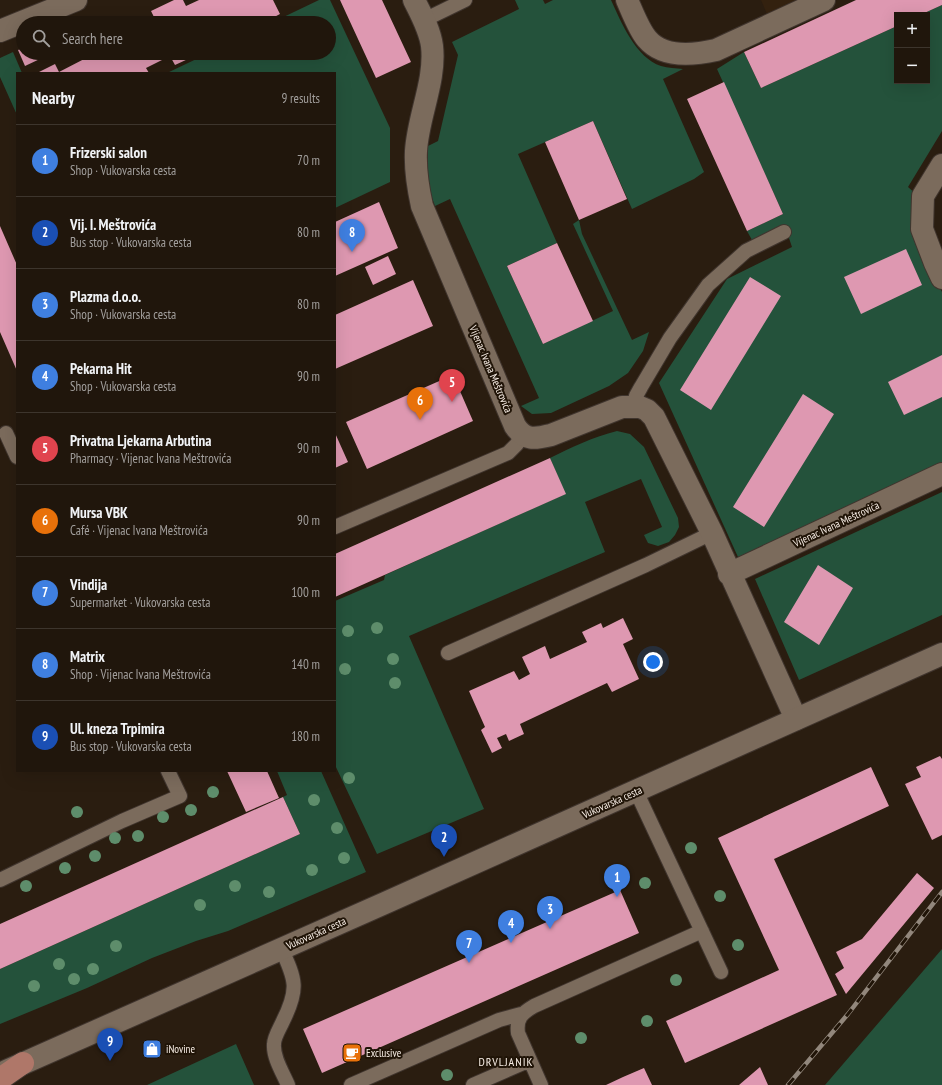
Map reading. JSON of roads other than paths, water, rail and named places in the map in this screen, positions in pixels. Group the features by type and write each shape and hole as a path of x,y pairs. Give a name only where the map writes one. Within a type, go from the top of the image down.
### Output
{"main road":[{"path":"0,1067 23,1063"},
{"path":"0,1079 23,1063"}],"street":[{"path":"37,16 76,0"},
{"name":"Vijenac Ivana Meštrovića","path":"414,0 424,20 432,45 432,66 416,151 417,178 422,206 511,417 521,434"},
{"path":"627,0 646,39 660,49 678,53 699,53 716,50 824,0"},
{"path":"0,31 16,24"},
{"path":"942,165 923,196 922,229 942,278"},
{"path":"521,434 539,438 551,435 622,406 640,407 647,410 654,417 712,534 796,719"},
{"name":"Vijenac Ivana Meštrovića","path":"729,574 942,474"},
{"name":"Vukovarska cesta","path":"0,1074 942,654"}],"lane":[{"path":"424,20 464,0"},
{"path":"634,406 639,392 670,338 708,285 746,251 784,232"},
{"path":"6,433 16,455"},
{"path":"336,527 508,453 517,444 521,434"},
{"path":"448,653 712,534"},
{"path":"0,880 122,821 180,796 168,772"},
{"path":"636,791 721,972"},
{"path":"351,1085 499,1020 521,1014 534,1006 702,931"},
{"name":"Vukovarska cesta","path":"281,948 293,975 295,986 289,1009 274,1044 276,1057 288,1085"},
{"path":"521,1014 517,1025 518,1033 541,1085"},
{"path":"473,1085 530,1060"}],"railway":[{"path":"788,1085 848,1014 942,892"}],"place":[{"name":"Matrix","path":"352,252"},
{"name":"Privatna Ljekarna Arbutina","path":"452,402"},
{"name":"Mursa VBK","path":"420,420"},
{"name":"Vij. I. Meštrovića","path":"444,857"},
{"name":"Frizerski salon","path":"617,897"},
{"name":"Plazma d.o.o.","path":"550,929"},
{"name":"Pekarna Hit","path":"511,943"},
{"name":"Vindija","path":"469,963"},
{"name":"iNovine","path":"152,1049"},
{"name":"Exclusive","path":"352,1053"},
{"name":"Ul. kneza Trpimira","path":"110,1061"}],"district":[{"name":"DRVLJANIK","path":"506,1062"}]}
